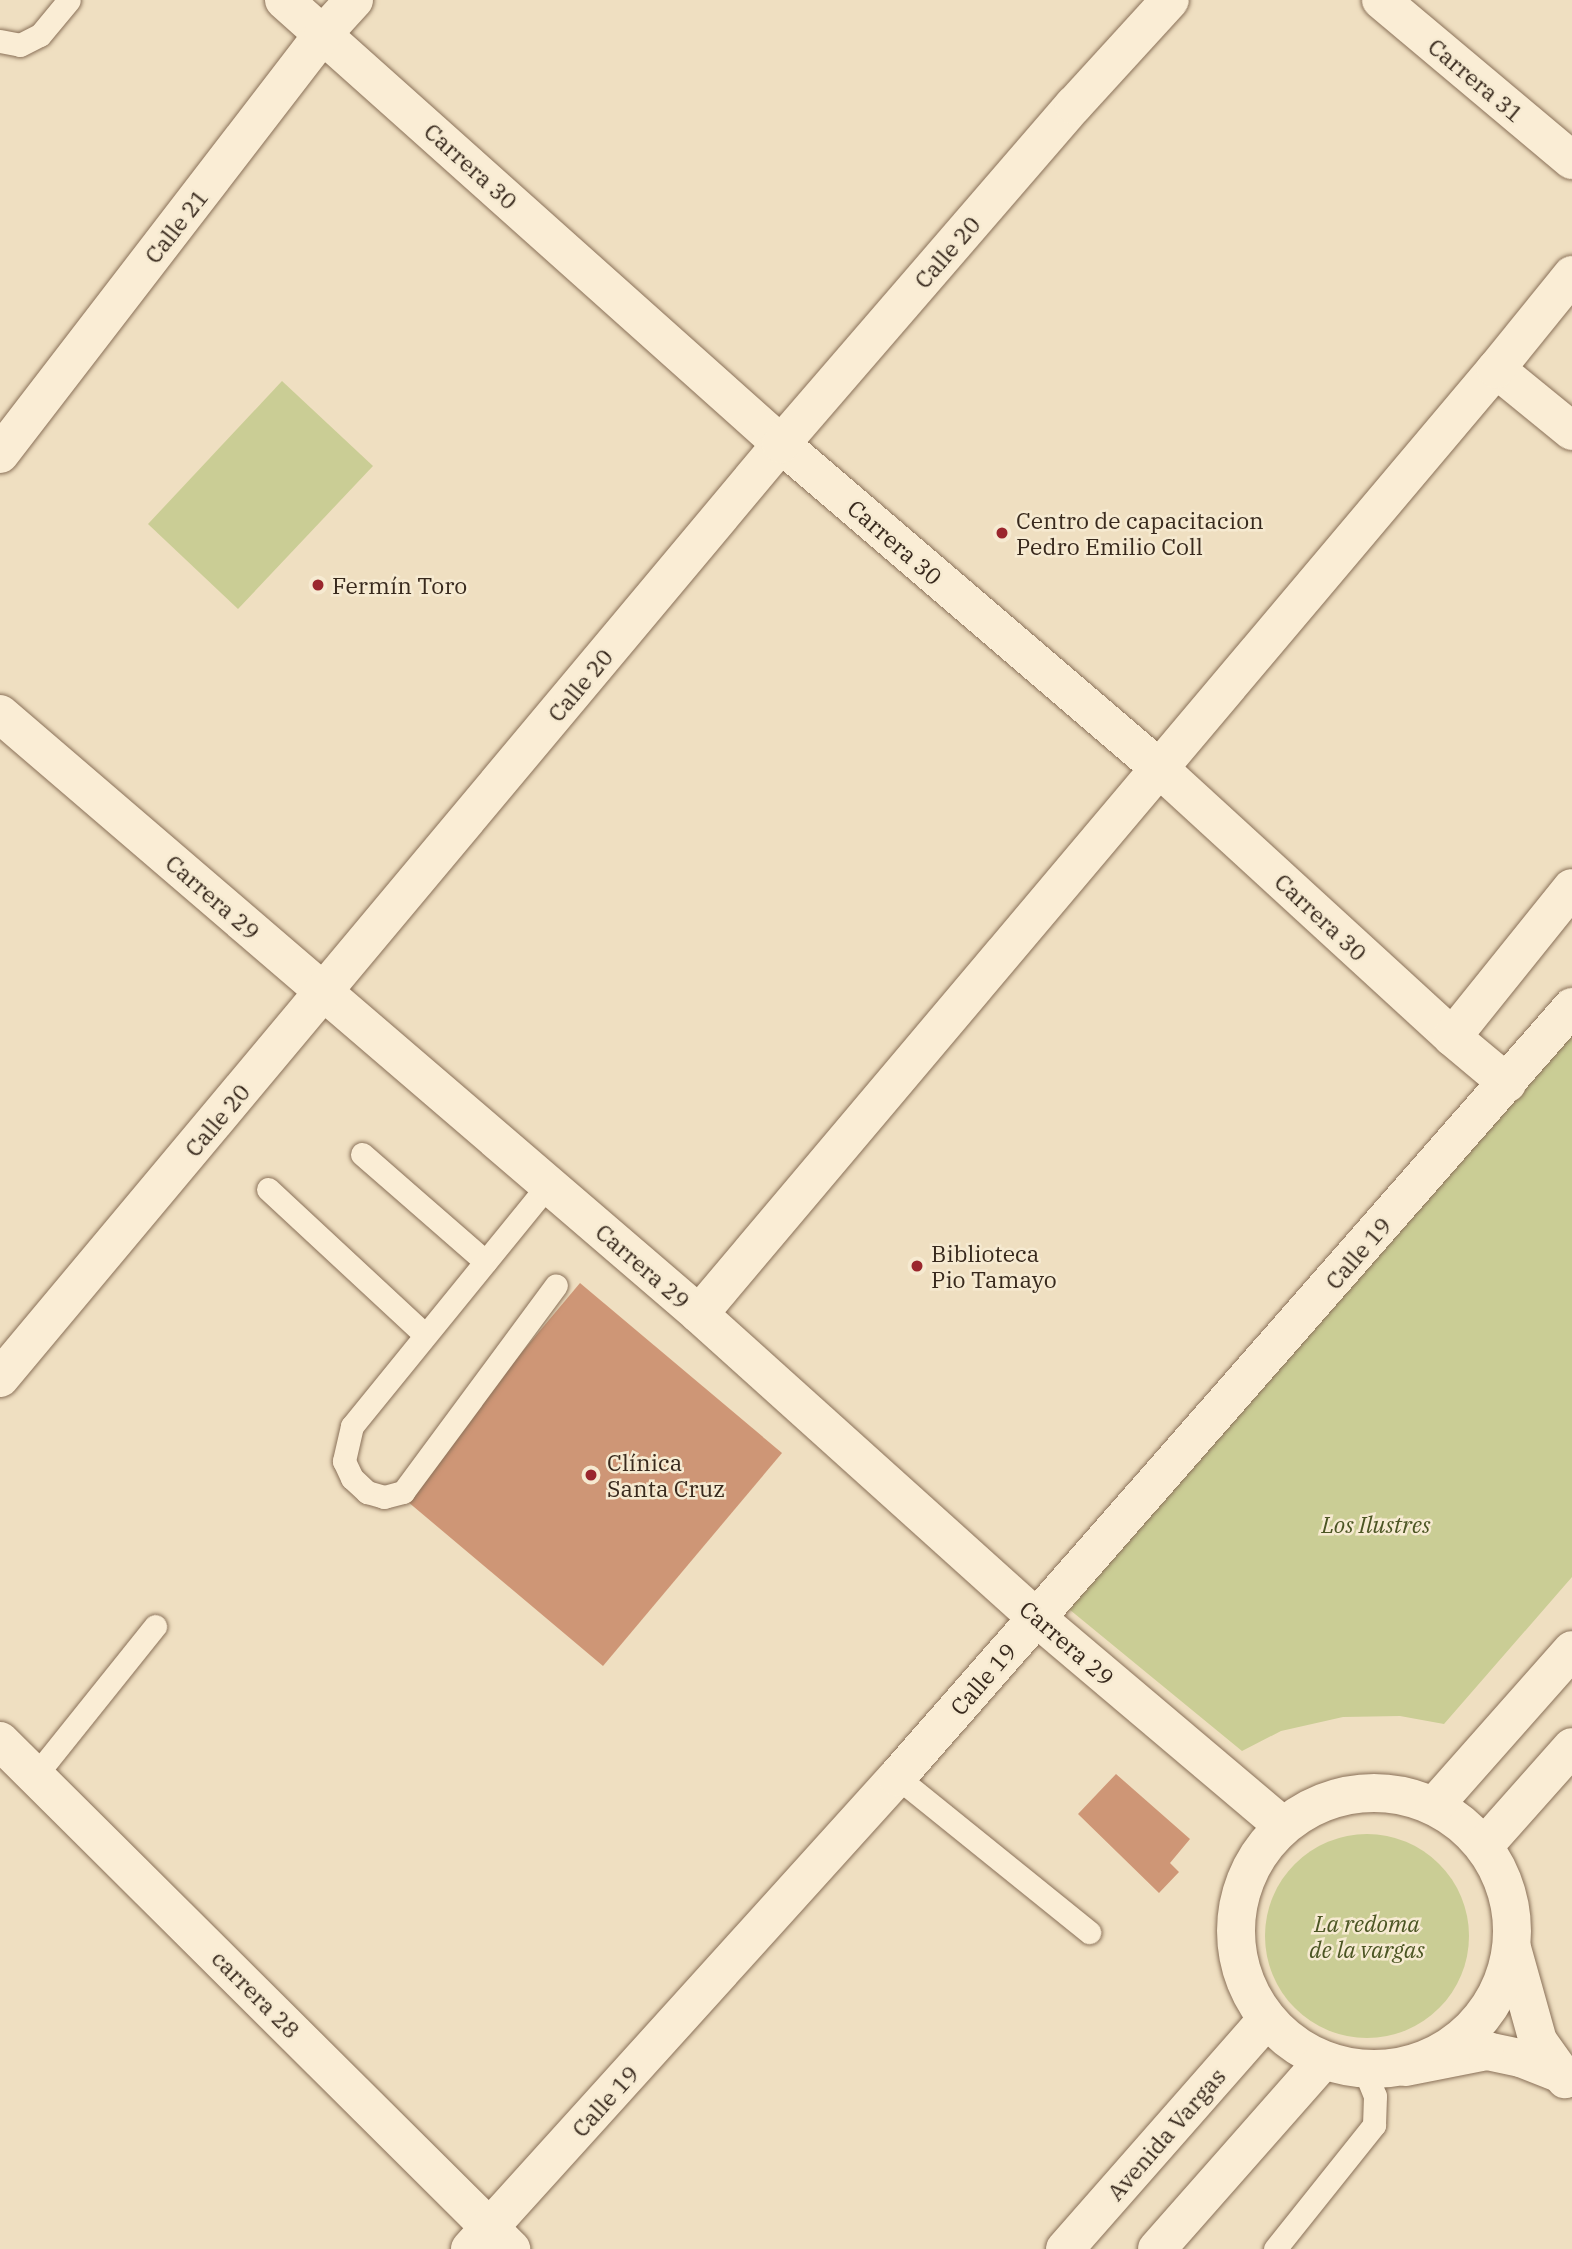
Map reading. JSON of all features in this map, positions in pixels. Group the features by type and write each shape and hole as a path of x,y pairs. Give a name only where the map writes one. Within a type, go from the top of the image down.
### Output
{"street":[{"name":"Carrera 30","path":"284,0 781,444 1160,769 1452,1037 1507,1083"},
{"name":"Calle 21","path":"0,454 323,34 354,0"},
{"name":"Calle 20","path":"0,1378 781,444 1074,105 1170,0"},
{"name":"Carrera 31","path":"1381,0 1572,160"},
{"path":"699,1314 1160,769 1572,275"},
{"path":"1496,369 1572,431"},
{"name":"Carrera 29","path":"0,714 699,1314 1037,1618 1281,1824"},
{"path":"1452,1037 1572,888"},
{"name":"Calle 19","path":"490,2242 1572,1007"},
{"path":"1434,1805 1572,1650"},
{"name":"carrera 28","path":"0,1741 490,2242"},
{"path":"1483,1846 1572,1747"},
{"path":"1389,1793 1434,1805 1461,1823 1483,1846 1502,1877 1508,1900 1512,1948 1538,2041 1567,2080 1521,2058 1487,2051 1405,2067 1364,2070 1323,2061 1292,2043 1266,2019 1243,1977 1234,1930 1243,1883 1261,1847 1281,1824 1343,1794 1389,1793"},
{"path":"1405,2067 1445,2051 1478,2024 1501,1989 1512,1948"},
{"name":"Avenida Vargas","path":"1065,2249 1266,2019"},
{"path":"1157,2249 1323,2061"}],"lane":[{"path":"0,41 20,46 40,35 69,0"},
{"path":"362,1154 485,1262"},
{"path":"548,1185 352,1426 344,1461 352,1478 367,1492 384,1497 403,1492 556,1285"},
{"path":"268,1189 425,1335"},
{"path":"35,1776 156,1626"},
{"path":"897,1777 1089,1932"},
{"path":"1275,2249 1374,2125 1375,2096 1364,2070"}],"green space":[{"path":"282,381 373,466 238,609 148,524"},
{"name":"Los Ilustres","path":"1572,1019 1572,1577 1444,1724 1400,1716 1343,1717 1281,1731 1242,1751 1064,1605"},
{"name":"La redoma de la vargas","path":"1367,1834 1406,1841 1439,1864 1462,1897 1469,1936 1462,1975 1439,2008 1406,2031 1367,2038 1328,2031 1295,2008 1272,1975 1265,1936 1272,1897 1295,1864 1328,1841"}],"building":[{"name":"Clínica Santa Cruz","path":"580,1283 782,1453 603,1666 401,1496"},
{"path":"1116,1774 1190,1839 1170,1863 1179,1872 1159,1893 1078,1814"}],"place":[{"name":"Centro de capacitacion Pedro Emilio Coll","path":"1002,533"},
{"name":"Fermín Toro","path":"318,585"},
{"name":"Biblioteca Pio Tamayo","path":"917,1266"},
{"name":"Clínica Santa Cruz","path":"591,1475"}]}
